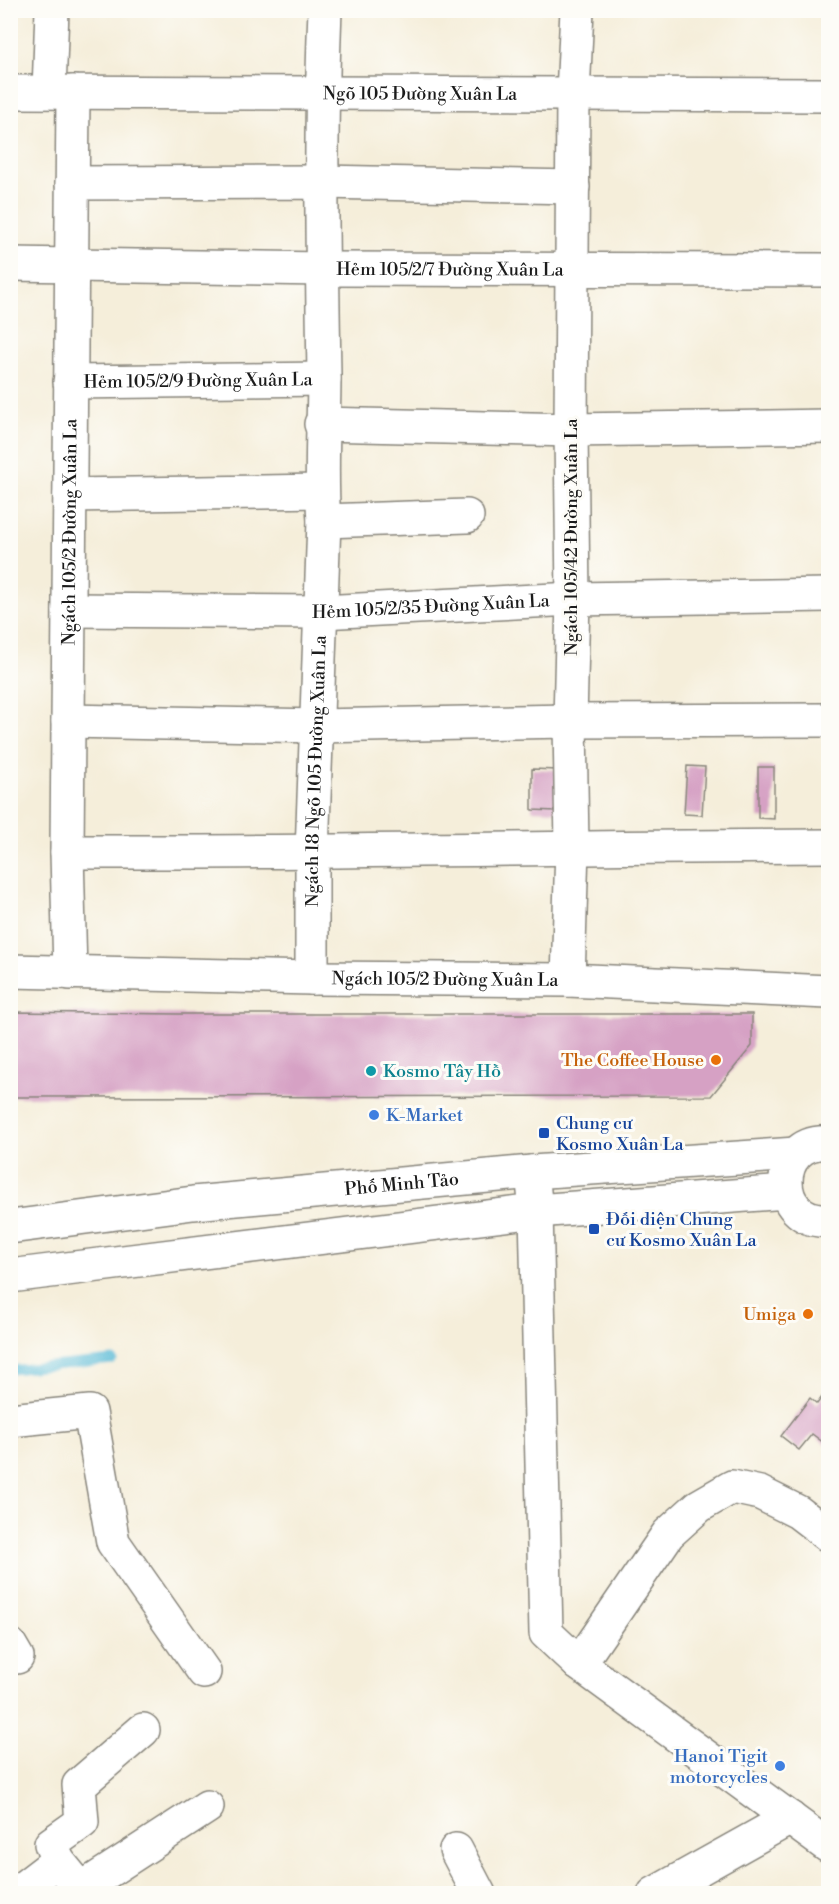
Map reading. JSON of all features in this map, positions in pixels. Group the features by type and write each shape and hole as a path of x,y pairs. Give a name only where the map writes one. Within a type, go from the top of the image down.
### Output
{"street":[{"name":"Ngách 105/2 Đường Xuân La","path":"52,10 72,183 67,852 70,973"},
{"name":"Ngách 18 Ngõ 105 Đường Xuân La","path":"312,978 312,853 323,506 321,424 324,379 322,93 325,10"},
{"name":"Ngách 105/42 Đường Xuân La","path":"568,980 572,848 570,721 573,599 571,430 573,94 577,10"},
{"name":"Ngõ 105 Đường Xuân La","path":"10,92 828,95"},
{"path":"72,183 322,182 573,187"},
{"name":"Hẻm 105/2/7 Đường Xuân La","path":"10,264 322,269 828,270"},
{"name":"Hẻm 105/2/9 Đường Xuân La","path":"70,381 324,379"},
{"path":"321,424 571,430 828,426"},
{"path":"70,495 323,506 467,516"},
{"name":"Hẻm 105/2/35 Đường Xuân La","path":"69,610 321,612 573,599 828,595"},
{"path":"68,721 317,726 570,721 828,720"},
{"path":"67,852 312,853 828,846"},
{"name":"Ngách 105/2 Đường Xuân La","path":"10,971 312,978 568,980 824,991"},
{"path":"817,1142 788,1165 785,1178 786,1192 800,1212 811,1218 828,1220"},
{"name":"Phố Minh Tảo","path":"10,1227 193,1203 532,1172 817,1142"},
{"path":"532,1172 536,1211 546,1633 579,1664 828,1846"},
{"path":"10,1276 536,1211 786,1192"},
{"path":"10,1420 90,1412 113,1542 204,1672"},
{"path":"579,1664 668,1534 699,1506 732,1487 760,1493 798,1512 828,1535"},
{"path":"143,1730 79,1785 82,1822 51,1844 58,1861 81,1889 207,1807"},
{"path":"654,1893 790,1818"},
{"path":"456,1850 479,1893"},
{"path":"15,1893 58,1861"}],"building":[{"path":"10,36 12,36 15,63 10,65"},
{"path":"687,766 705,767 702,815 684,814"},
{"path":"758,767 774,767 774,819 758,818"},
{"path":"532,769 557,770 556,811 532,810"},
{"name":"Kosmo Tây Hồ","path":"10,1012 752,1014 752,1046 711,1096 10,1097"},
{"path":"828,1389 828,1446 812,1434 799,1450 781,1436 810,1398 817,1404"}],"waterway":[{"path":"10,1370 113,1360"}],"place":[{"name":"The Coffee House","path":"716,1060"},
{"name":"Kosmo Tây Hồ","path":"371,1071"},
{"name":"K-Market","path":"374,1115"},
{"name":"Chung cư Kosmo Xuân La","path":"544,1133"},
{"name":"Đối diện Chung cư Kosmo Xuân La","path":"594,1229"},
{"name":"Umiga","path":"808,1314"},
{"name":"Hanoi Tigit motorcycles","path":"780,1766"}]}
